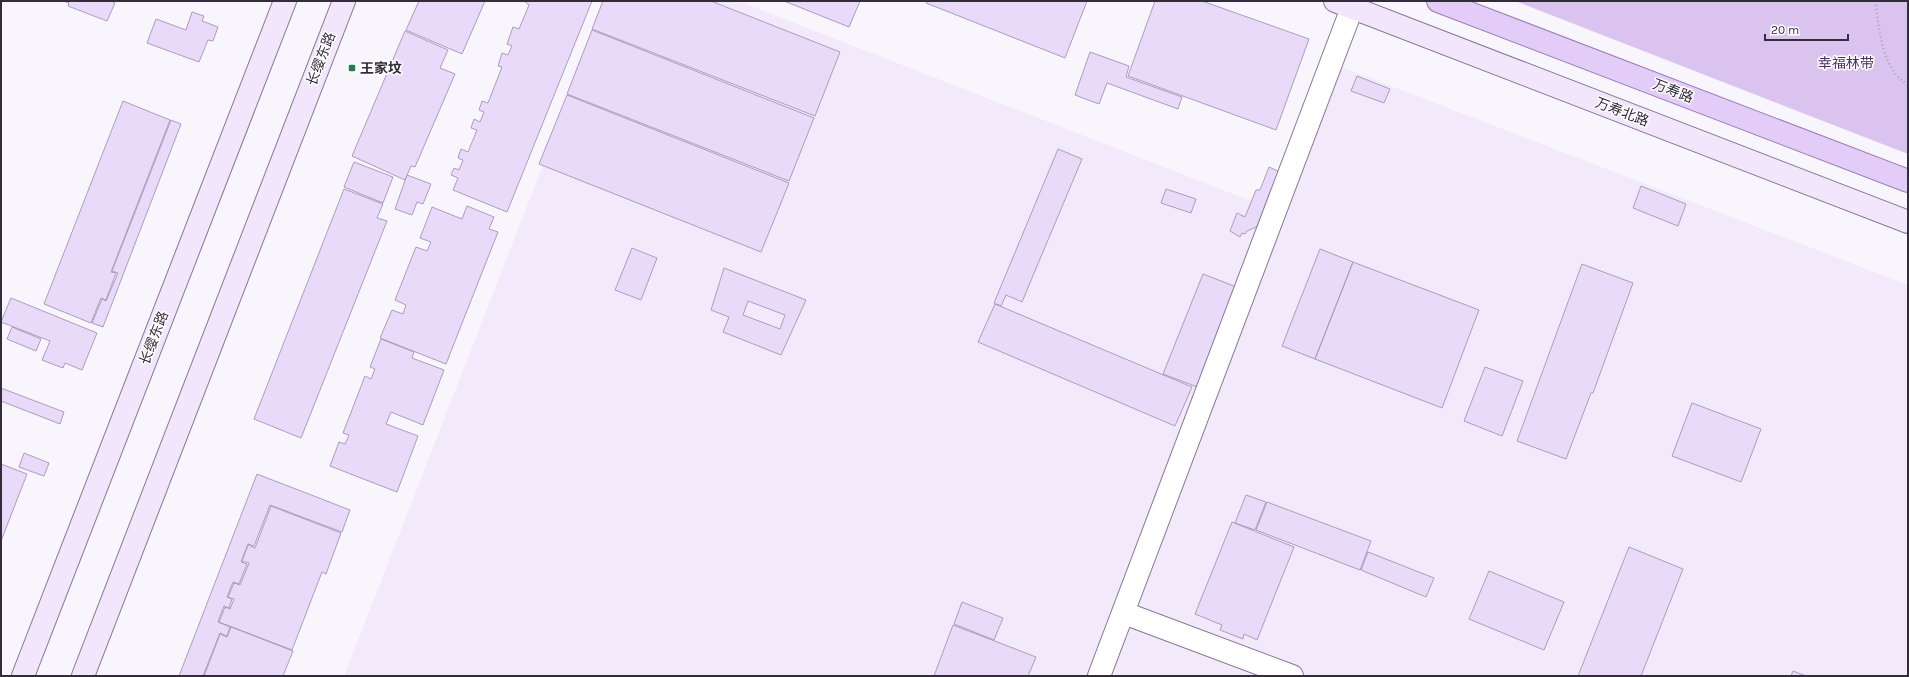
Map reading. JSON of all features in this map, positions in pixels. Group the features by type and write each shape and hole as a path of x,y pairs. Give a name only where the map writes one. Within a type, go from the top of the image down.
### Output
{"main road":[{"name":"长缨东路","path":"23,676 285,1"},
{"name":"长缨东路","path":"83,676 344,1"},
{"name":"万寿路","path":"1438,1 1908,180"},
{"name":"万寿北路","path":"1344,4 1908,222"}],"street":[{"path":"1099,676 1124,613 1344,4"},
{"path":"1124,613 1292,676"}],"path":[{"path":"1875,1 1888,63 1896,76 1908,85"}],"shaded area":[{"path":"607,1 738,1 1269,208 1326,61 1908,285 1908,676 344,676"}],"green space":[{"name":"幸福林带","path":"1515,1 1908,1 1908,154"}],"building":[{"path":"63,1 111,1 115,3 107,21 68,6 69,3"},
{"path":"419,1 485,1 462,54 406,30"},
{"path":"524,1 592,1 507,212 453,190 458,178 451,175 454,168 459,170 463,160 458,158 461,149 468,152 477,130 471,128 474,119 480,122 484,112 479,110 482,101 488,103 502,67 498,66 502,53 508,55 512,46 507,44 513,27 519,29 529,5"},
{"path":"603,1 711,1 840,52 815,116 592,29"},
{"path":"784,1 860,1 849,27"},
{"path":"927,1 1087,1 1065,58 926,3"},
{"path":"1155,1 1202,1 1309,39 1276,130 1128,76"},
{"path":"192,12 204,16 202,21 218,27 213,41 208,40 199,62 147,43 156,19 186,30"},
{"path":"592,30 814,118 789,181 567,94"},
{"path":"405,31 448,50 440,68 455,74 415,167 411,166 405,180 352,156"},
{"path":"1090,52 1129,66 1126,77 1182,97 1178,109 1107,83 1099,104 1075,95"},
{"path":"1357,76 1390,89 1384,103 1351,91"},
{"path":"567,95 789,183 761,252 539,164"},
{"path":"123,101 170,120 111,272 116,273 106,300 101,298 91,323 44,304"},
{"path":"171,120 181,124 103,327 92,323 102,299 106,301 118,273 112,271"},
{"path":"1058,149 1082,159 1022,302 1006,295 1001,306 994,303"},
{"path":"354,162 393,177 383,203 344,187"},
{"path":"1269,167 1280,172 1263,224 1247,231 1245,234 1242,233 1240,237 1230,231 1237,213 1245,217 1256,190 1260,190"},
{"path":"407,175 431,184 423,204 417,202 412,215 395,209"},
{"path":"1641,186 1686,204 1678,226 1633,208"},
{"path":"344,189 383,204 377,218 387,221 301,438 254,419"},
{"path":"1166,189 1196,199 1191,213 1161,203"},
{"path":"467,206 494,217 489,229 498,232 446,364 380,338 392,310 403,314 406,305 395,300 416,247 427,251 431,242 420,238 432,207 462,219"},
{"path":"632,248 657,258 641,300 615,290"},
{"path":"1320,249 1353,262 1315,359 1282,346"},
{"path":"1353,262 1479,310 1442,408 1315,359"},
{"path":"1582,264 1633,283 1593,393 1591,393 1566,459 1517,441"},
{"path":"724,268 806,300 781,355 723,332 729,317 711,310","holes":["748,301 785,315 780,329 743,315"]},
{"path":"1203,274 1239,288 1200,388 1163,374"},
{"path":"11,298 97,333 82,370 65,363 63,368 42,360 50,341 1,322"},
{"path":"995,304 1192,387 1175,426 978,342"},
{"path":"12,327 41,339 36,351 7,339"},
{"path":"381,339 414,352 412,358 444,370 423,425 391,412 386,424 418,436 397,492 330,466 339,442 345,444 349,435 343,433 365,376 371,379 375,369 370,367"},
{"path":"1485,367 1523,381 1502,436 1464,421"},
{"path":"1,388 64,412 60,424 1,401"},
{"path":"1692,403 1761,429 1741,482 1672,456"},
{"path":"24,453 49,463 44,476 19,467"},
{"path":"1,464 27,474 1,541"},
{"path":"257,474 350,510 342,532 270,505 254,546 248,544 241,562 247,564 239,584 233,582 227,597 232,599 229,608 224,606 218,622 230,627 227,636 220,633 203,676 179,676"},
{"path":"1246,495 1266,502 1255,530 1235,523"},
{"path":"1267,502 1371,541 1360,570 1256,530"},
{"path":"271,506 341,533 326,574 322,572 292,650 219,622 225,607 230,609 234,599 228,597 234,583 240,585 249,563 242,561 248,545 255,548"},
{"path":"1232,522 1294,547 1257,640 1244,634 1243,639 1220,630 1222,625 1195,614"},
{"path":"1629,547 1683,569 1641,676 1578,676"},
{"path":"1368,552 1434,578 1426,597 1361,570"},
{"path":"1489,571 1564,602 1544,650 1469,619"},
{"path":"962,602 1003,618 994,640 954,624"},
{"path":"953,625 1036,657 1028,676 934,676"},
{"path":"231,627 293,651 283,676 204,676 220,634 227,637"},
{"path":"1793,671 1806,676 1791,676"}],"place":[{"name":"王家坟","path":"352,68"}]}
